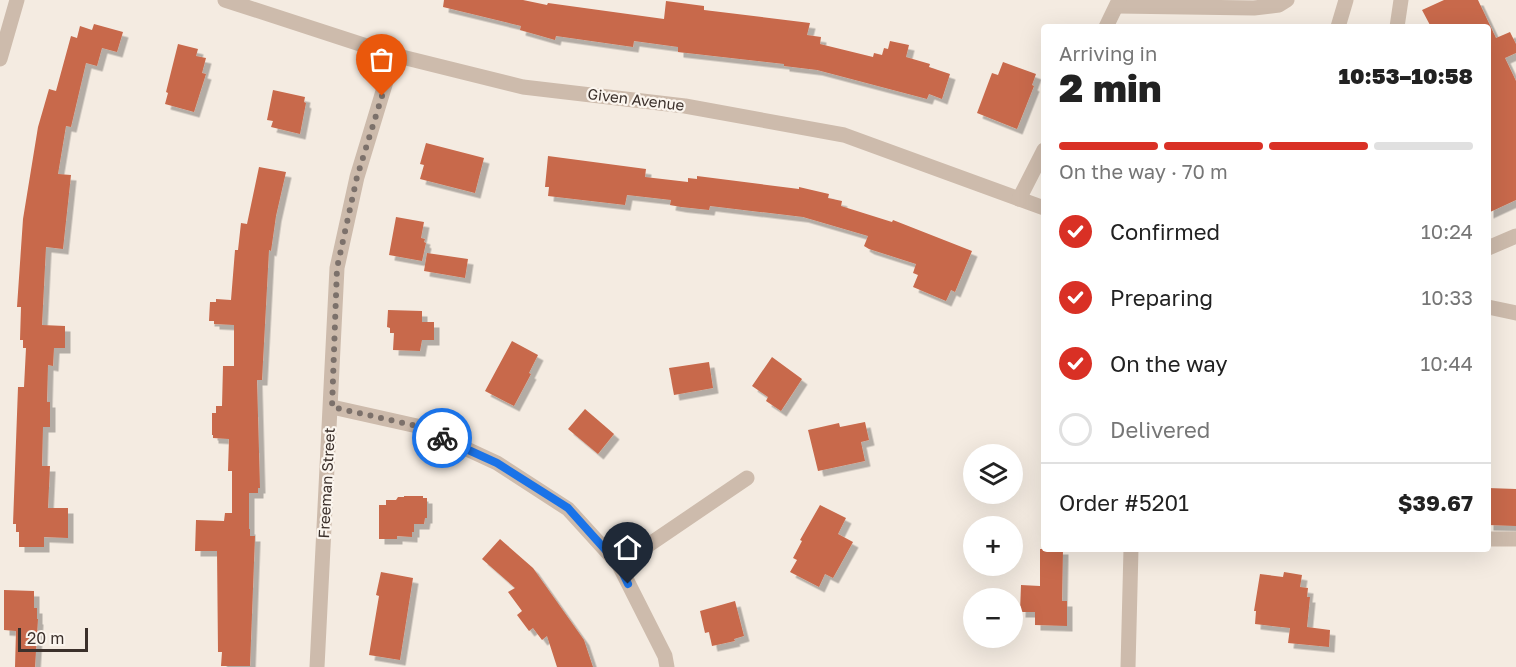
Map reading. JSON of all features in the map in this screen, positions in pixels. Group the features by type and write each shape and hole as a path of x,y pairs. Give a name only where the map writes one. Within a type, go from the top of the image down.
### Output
{"street":[{"path":"0,59 17,0"},
{"name":"Given Avenue","path":"225,0 394,55 523,87 685,106 844,135 1041,207"},
{"path":"1108,24 1118,3 1254,8 1279,5 1287,0"},
{"path":"1339,24 1346,0"},
{"path":"1397,24 1401,0"},
{"name":"Freeman Street","path":"317,667 332,407 337,268 357,177 394,55"},
{"path":"1019,199 1041,156"},
{"path":"1491,247 1516,236"},
{"path":"1491,308 1516,313"},
{"path":"332,407 417,426 497,463 568,508 619,565 665,656 667,667"},
{"path":"619,565 747,478"},
{"path":"1491,539 1516,539"},
{"path":"1128,667 1131,552"}],"building":[{"path":"444,0 523,0 664,19 666,1 704,6 704,10 810,23 807,35 821,37 820,44 873,57 874,53 882,55 884,48 888,49 890,41 909,45 906,57 930,64 929,67 950,74 942,99 929,94 927,99 817,70 678,52 678,47 634,41 633,47 556,36 555,40 520,30 521,26 443,7"},
{"path":"1444,0 1478,0 1489,24 1429,24 1422,10"},
{"path":"94,24 123,32 117,52 102,48 97,66 86,63 71,127 66,126 58,174 71,175 63,249 46,247 42,325 65,326 65,348 54,348 53,366 48,365 47,402 50,402 50,427 43,427 42,466 50,466 48,508 68,508 68,538 44,537 44,547 19,547 19,532 16,532 16,524 13,524 18,387 24,387 26,348 23,348 23,340 20,340 21,307 17,307 23,219 38,127 49,89 56,91 71,36 77,38 80,26 92,30"},
{"path":"1491,27 1496,38 1510,32 1516,44 1516,53 1505,58 1516,81 1516,200 1491,212"},
{"path":"178,44 198,49 196,56 206,58 202,73 206,74 194,112 165,104"},
{"path":"1003,62 1036,74 1032,85 1034,86 1017,129 977,113 992,73 998,75"},
{"path":"273,90 305,97 300,134 271,127 273,121 267,120"},
{"path":"426,143 484,158 475,193 420,179 424,165 420,164"},
{"path":"548,156 646,169 645,177 688,182 688,178 697,179 697,176 799,189 799,187 829,194 828,198 842,201 841,206 892,222 893,220 972,251 955,292 951,290 946,301 913,287 918,275 913,273 916,264 869,249 864,246 868,236 803,217 710,206 709,210 681,207 670,205 671,200 627,195 625,205 548,196 549,187 545,187"},
{"path":"259,167 286,172 271,251 269,250 262,380 257,380 260,488 258,488 258,493 249,493 249,529 250,536 255,536 250,666 221,666 222,652 218,652 217,551 195,551 196,520 224,521 225,513 232,513 232,471 228,471 229,439 213,438 212,413 216,413 216,406 222,406 223,366 234,366 234,325 214,324 214,321 209,321 210,302 216,302 216,299 231,300 235,250 238,250 241,223 247,224"},
{"path":"396,217 424,222 421,238 425,239 426,243 422,261 389,255"},
{"path":"427,253 468,259 465,278 424,271"},
{"path":"388,310 422,311 422,322 434,322 434,340 422,340 420,351 393,350 394,333 390,333 390,328 387,327"},
{"path":"512,341 538,355 514,406 485,391"},
{"path":"772,357 802,379 781,411 766,401 768,397 752,386"},
{"path":"709,362 713,388 674,395 669,368"},
{"path":"585,409 614,434 598,454 568,429"},
{"path":"865,422 869,440 861,442 865,461 818,471 808,430 839,423 840,427"},
{"path":"1491,488 1516,489 1516,526 1491,525"},
{"path":"404,496 427,498 427,518 424,524 414,524 412,537 397,536 397,539 379,539 379,505 386,505 386,500 396,500"},
{"path":"820,505 846,518 838,534 853,542 833,578 825,574 819,587 790,572 797,560 793,558 802,541 800,540"},
{"path":"500,539 533,568 584,640 593,667 557,667 547,636 542,640 533,628 529,631 517,615 522,611 508,592 515,588 482,559"},
{"path":"1040,549 1041,552 1063,552 1062,601 1067,601 1067,626 1035,625 1035,612 1023,612 1021,585 1040,586"},
{"path":"381,572 413,578 400,660 369,655"},
{"path":"1284,572 1302,575 1300,587 1308,588 1307,597 1310,597 1307,627 1330,630 1329,647 1288,643 1290,628 1255,624 1256,611 1254,611 1260,574 1283,577"},
{"path":"4,590 34,591 34,608 37,608 38,619 35,667 15,667 16,631 4,630"},
{"path":"735,601 744,636 734,639 735,641 712,646 709,632 705,633 700,611"}],"way so far":[{"path":"382,96 357,177 337,268 332,407 417,426 442,438"}],"route":[{"path":"442,438 497,463 568,508 619,565 628,584"}]}
